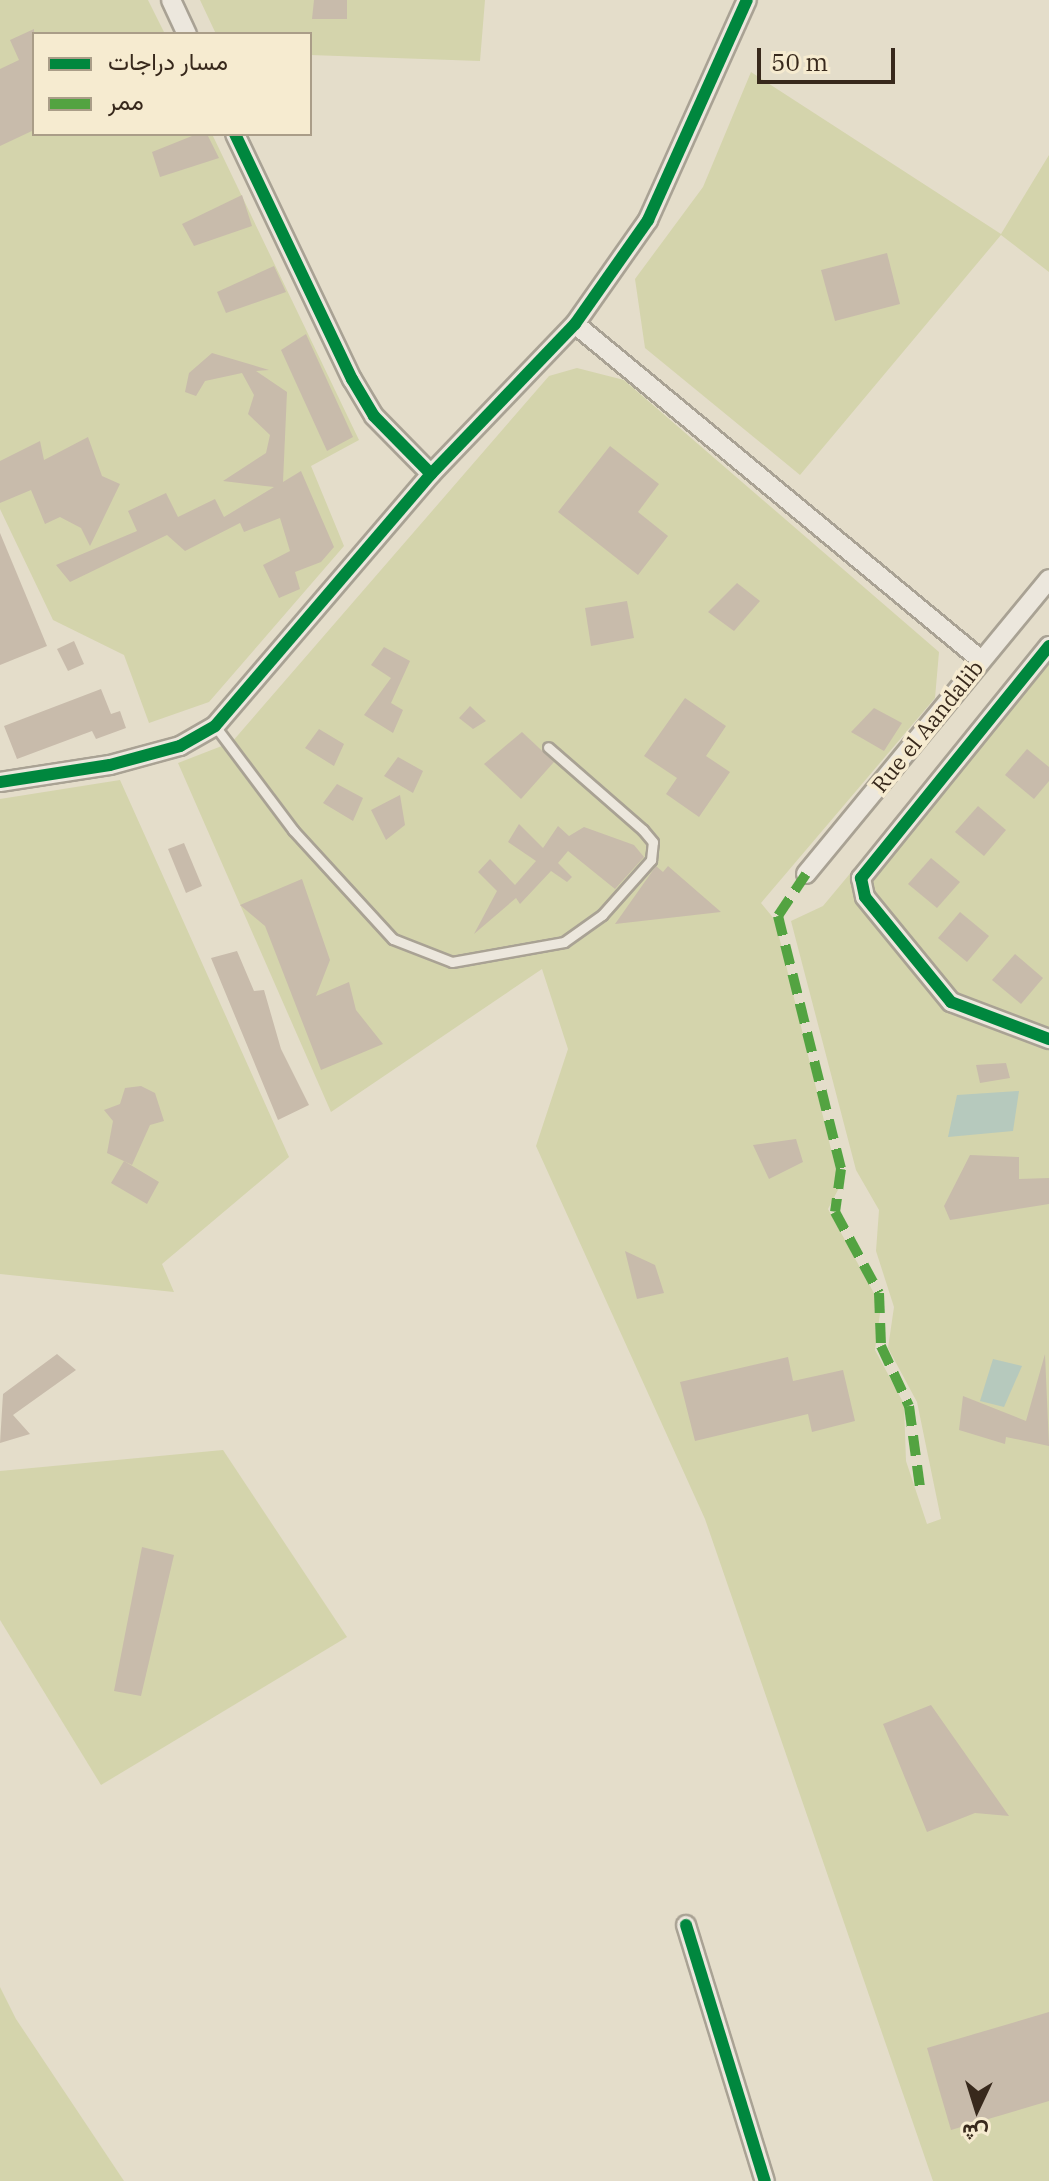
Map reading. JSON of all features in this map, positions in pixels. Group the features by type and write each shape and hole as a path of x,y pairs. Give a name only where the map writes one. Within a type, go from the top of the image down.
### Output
{"street":[{"path":"171,0 186,32"},
{"path":"0,782 110,765 180,746 215,726 431,474 575,324 648,220 747,0"},
{"path":"236,136 367,404 431,474"},
{"path":"575,324 981,660"},
{"name":"Rue el Aandalib","path":"806,874 1049,579"},
{"path":"1049,646 861,878 865,897 951,1002 1049,1039"},
{"path":"686,1925 765,2181"}],"lane":[{"path":"215,726 293,830 393,939 452,962 564,942 602,915 651,860 653,842 643,830 548,747"}],"green space":[{"path":"0,0 148,0 164,32 32,32 32,136 213,136 359,440 311,466 344,546 209,702 149,723 124,655 53,620 0,509"},
{"path":"200,0 485,0 480,61 312,55 312,32 215,32"},
{"path":"751,72 1001,234 1049,155 1049,272 1001,235 800,475 645,348 635,279 703,187"},
{"path":"577,368 624,380 939,652 935,698 761,903 775,920 840,1186 828,1209 881,1306 875,1350 904,1404 906,1461 927,1524 941,1519 917,1402 888,1348 894,1307 876,1251 879,1210 856,1170 791,921 823,906 1049,635 1049,2181 933,2181 705,1519 536,1146 568,1049 542,969 331,1112 178,763 232,742 549,376"},
{"path":"120,780 289,1157 162,1264 174,1292 0,1274 0,799"},
{"path":"223,1450 347,1637 101,1785 0,1620 0,1471"},
{"path":"0,1987 16,2019 124,2181 0,2181"}],"shaded area":[{"path":"1019,1091 1013,1131 948,1137 957,1095"},
{"path":"993,1359 1022,1366 1004,1407 980,1401"}],"building":[{"path":"314,0 347,0 347,19 312,19"},
{"path":"34,29 32,131 0,146 0,69 19,60 10,40"},
{"path":"192,136 208,136 219,158 160,177 152,152"},
{"path":"242,195 252,226 194,246 182,224"},
{"path":"887,253 900,304 835,321 821,270"},
{"path":"274,266 286,292 226,313 217,292"},
{"path":"306,334 353,437 327,451 281,350"},
{"path":"212,353 269,370 256,371 287,392 283,482 301,471 334,547 321,562 295,572 300,589 279,598 263,565 290,551 280,518 244,532 240,523 185,551 167,535 70,582 56,565 137,531 128,511 166,493 178,517 215,499 224,517 274,487 223,481 266,453 270,435 248,414 254,395 242,373 205,381 196,396 185,392 189,373"},
{"path":"88,437 102,476 120,484 90,546 81,528 60,517 45,524 31,490 0,503 0,461 40,441 44,460"},
{"path":"610,446 659,484 638,512 668,536 638,575 558,512"},
{"path":"0,533 47,646 0,665"},
{"path":"737,583 760,601 734,631 708,612"},
{"path":"627,601 634,638 591,646 585,608"},
{"path":"74,641 84,664 68,671 57,649"},
{"path":"384,647 410,661 391,703 403,710 393,733 364,715 391,678 371,665"},
{"path":"101,689 111,714 120,711 126,728 96,739 92,731 17,759 4,726"},
{"path":"685,698 726,726 706,756 730,772 699,817 666,794 677,778 644,756"},
{"path":"470,706 486,721 473,729 459,718"},
{"path":"874,708 902,723 884,751 851,732"},
{"path":"319,729 344,744 334,766 305,748"},
{"path":"522,732 554,762 521,799 484,764"},
{"path":"1027,749 1049,767 1049,781 1034,799 1005,775"},
{"path":"398,757 423,771 413,793 384,776"},
{"path":"337,784 363,798 353,821 323,803"},
{"path":"400,795 405,825 386,840 371,810"},
{"path":"978,806 1006,830 984,856 955,832"},
{"path":"519,824 543,848 558,826 569,836 584,827 634,845 644,857 615,889 568,851 558,863 572,877 567,882 551,871 520,904 516,898 474,934 497,891 478,872 490,859 515,885 536,861 508,842"},
{"path":"184,843 202,886 186,893 168,849"},
{"path":"931,858 960,882 937,908 908,884"},
{"path":"656,866 663,872 668,866 721,912 615,924"},
{"path":"302,879 330,960 316,996 349,982 356,1010 383,1044 321,1070 265,926 240,905"},
{"path":"960,912 989,936 967,962 938,938"},
{"path":"237,951 254,991 264,990 281,1049 309,1105 278,1120 211,958"},
{"path":"1015,954 1043,978 1021,1004 992,980"},
{"path":"1006,1063 1010,1078 980,1083 976,1065"},
{"path":"141,1086 155,1093 164,1121 150,1125 132,1165 107,1153 113,1121 104,1110 120,1104 125,1088"},
{"path":"796,1139 803,1162 769,1179 753,1145"},
{"path":"970,1155 1019,1157 1019,1179 1049,1178 1049,1204 950,1220 944,1206"},
{"path":"124,1161 159,1182 147,1204 111,1183"},
{"path":"625,1251 655,1265 664,1293 637,1299"},
{"path":"57,1354 76,1370 13,1415 30,1434 0,1443 3,1394"},
{"path":"1045,1354 1049,1446 1006,1437 1005,1444 959,1430 963,1396 1026,1421"},
{"path":"788,1357 793,1381 843,1370 855,1421 812,1432 808,1414 695,1441 680,1382"},
{"path":"142,1547 174,1555 141,1696 114,1691"},
{"path":"931,1705 1009,1816 975,1813 927,1832 883,1724"},
{"path":"1049,2012 1049,2101 951,2130 927,2048"}],"marked path":[{"path":"806,874 778,916 841,1169 835,1212 879,1293 881,1346 909,1406 920,1487"}],"cycle path":[{"path":"0,782 110,765 180,746 215,726 431,474 575,324 648,220 747,0"},
{"path":"236,136 352,379 374,416 431,474"},
{"path":"1049,646 861,878 865,897 951,1002 1049,1039"},
{"path":"686,1925 765,2181"}]}
